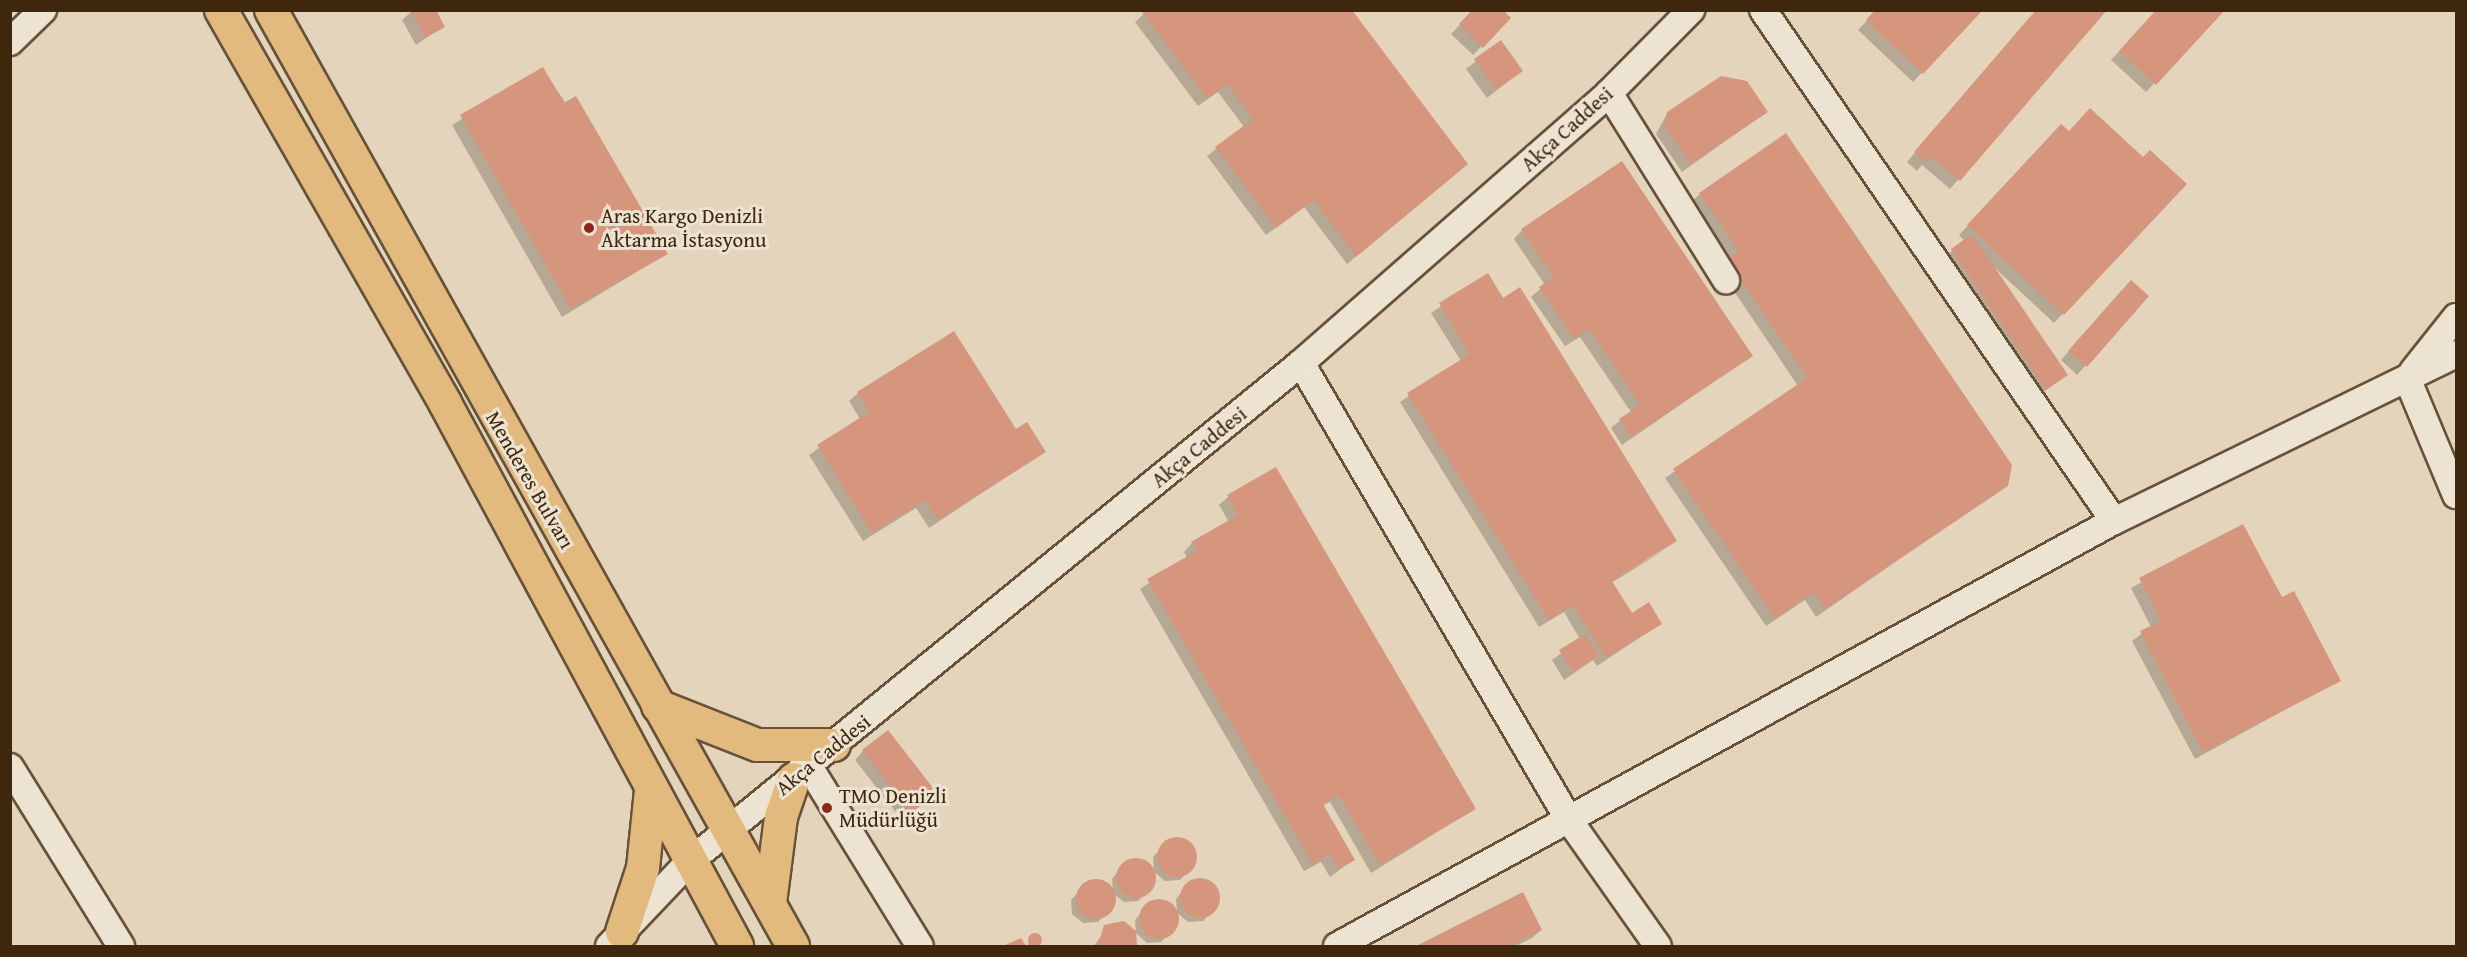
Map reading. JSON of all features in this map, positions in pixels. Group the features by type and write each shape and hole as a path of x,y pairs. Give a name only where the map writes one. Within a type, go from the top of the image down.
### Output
{"main road":[{"name":"Menderes Bulvarı","path":"221,10 445,403 651,790 770,903 793,946"},
{"name":"Menderes Bulvarı","path":"271,10 658,706 710,846 737,946"},
{"path":"445,403 602,655 710,846 775,946"},
{"path":"658,706 757,745 800,765"},
{"path":"770,903 781,817 800,765 834,745"},
{"path":"616,939 643,868 651,790"}],"street":[{"path":"10,42 43,10"},
{"name":"Akça Caddesi","path":"834,745 1301,363 1609,93 1691,10"},
{"path":"1763,10 2114,522"},
{"path":"1609,93 1726,280"},
{"path":"2407,378 2457,317"},
{"path":"1337,946 2114,522 2457,354"},
{"path":"1301,363 1569,820 1658,946"},
{"path":"2407,378 2457,495"},
{"path":"800,765 920,946"},
{"name":"Akça Caddesi","path":"616,939 710,846 800,765"},
{"path":"10,767 121,946"}],"building":[{"path":"410,10 436,10 445,27 425,38"},
{"path":"1352,10 1468,164 1356,257 1314,200 1276,228 1215,147 1253,119 1227,84 1207,99 1142,12"},
{"path":"1472,10 1503,10 1511,18 1483,48 1459,24"},
{"path":"1875,10 1983,10 1923,74 1866,20"},
{"path":"2036,10 2107,10 1960,181 1931,157 1927,163 1914,152"},
{"path":"2156,10 2225,10 2156,85 2119,51"},
{"path":"1501,40 1523,71 1496,90 1474,59"},
{"path":"543,67 564,103 576,96 668,254 571,309 460,115"},
{"path":"1721,76 1747,81 1768,112 1691,164 1664,125 1667,112"},
{"path":"2090,108 2143,157 2150,150 2187,184 2064,315 1967,225 2061,124 2069,131"},
{"path":"1786,133 2012,465 2008,486 1825,609 1814,592 1775,619 1673,469 1807,378 1727,259 1739,251 1699,193"},
{"path":"1622,161 1753,356 1631,437 1619,419 1640,405 1589,329 1574,339 1539,287 1554,277 1521,229"},
{"path":"1972,234 2068,375 2046,390 1951,249"},
{"path":"1488,273 1503,298 1520,287 1677,541 1612,581 1632,613 1649,602 1662,624 1606,658 1573,605 1549,620 1407,393 1470,354 1439,303"},
{"path":"2131,280 2149,296 2087,367 2068,351"},
{"path":"954,331 1016,429 1027,422 1046,452 938,520 925,500 872,533 817,445 869,412 857,392"},
{"path":"1276,467 1476,809 1380,865 1339,795 1323,804 1355,860 1339,869 1330,854 1313,864 1147,579 1197,551 1191,542 1238,515 1227,495"},
{"path":"2243,524 2282,597 2294,591 2341,681 2203,752 2140,631 2161,621 2139,578"},
{"path":"1585,634 1599,656 1573,672 1559,650"},
{"path":"888,730 937,793 911,813 862,750"},
{"path":"1177,837 1185,838 1191,843 1196,849 1196,865 1191,871 1185,876 1177,877 1169,876 1163,871 1158,865 1157,857 1158,849 1163,843 1169,838"},
{"path":"1136,858 1144,859 1150,864 1155,870 1155,886 1150,892 1144,897 1136,898 1128,897 1122,892 1117,886 1116,878 1117,870 1122,864 1128,859"},
{"path":"1200,878 1208,879 1214,884 1219,890 1219,906 1214,912 1208,917 1200,918 1192,917 1186,912 1181,906 1180,898 1181,890 1186,884 1192,879"},
{"path":"1096,879 1104,880 1110,885 1115,891 1115,907 1110,913 1104,918 1096,919 1088,918 1082,913 1077,907 1076,899 1077,891 1082,885 1088,880"},
{"path":"1523,892 1542,930 1510,946 1416,946"},
{"path":"1159,899 1167,900 1173,905 1178,911 1178,927 1173,933 1167,938 1159,939 1151,938 1145,933 1140,927 1139,919 1140,911 1145,905 1151,900"},
{"path":"1124,921 1136,931 1137,946 1098,946 1104,925"},
{"path":"1035,933 1040,935 1042,940 1040,945 1035,947 1030,945 1028,940 1030,935"},
{"path":"1021,938 1026,946 1003,946"}],"place":[{"name":"Aras Kargo Denizli Aktarma İstasyonu","path":"589,228"},
{"name":"TMO Denizli Müdürlüğü","path":"827,808"}]}
